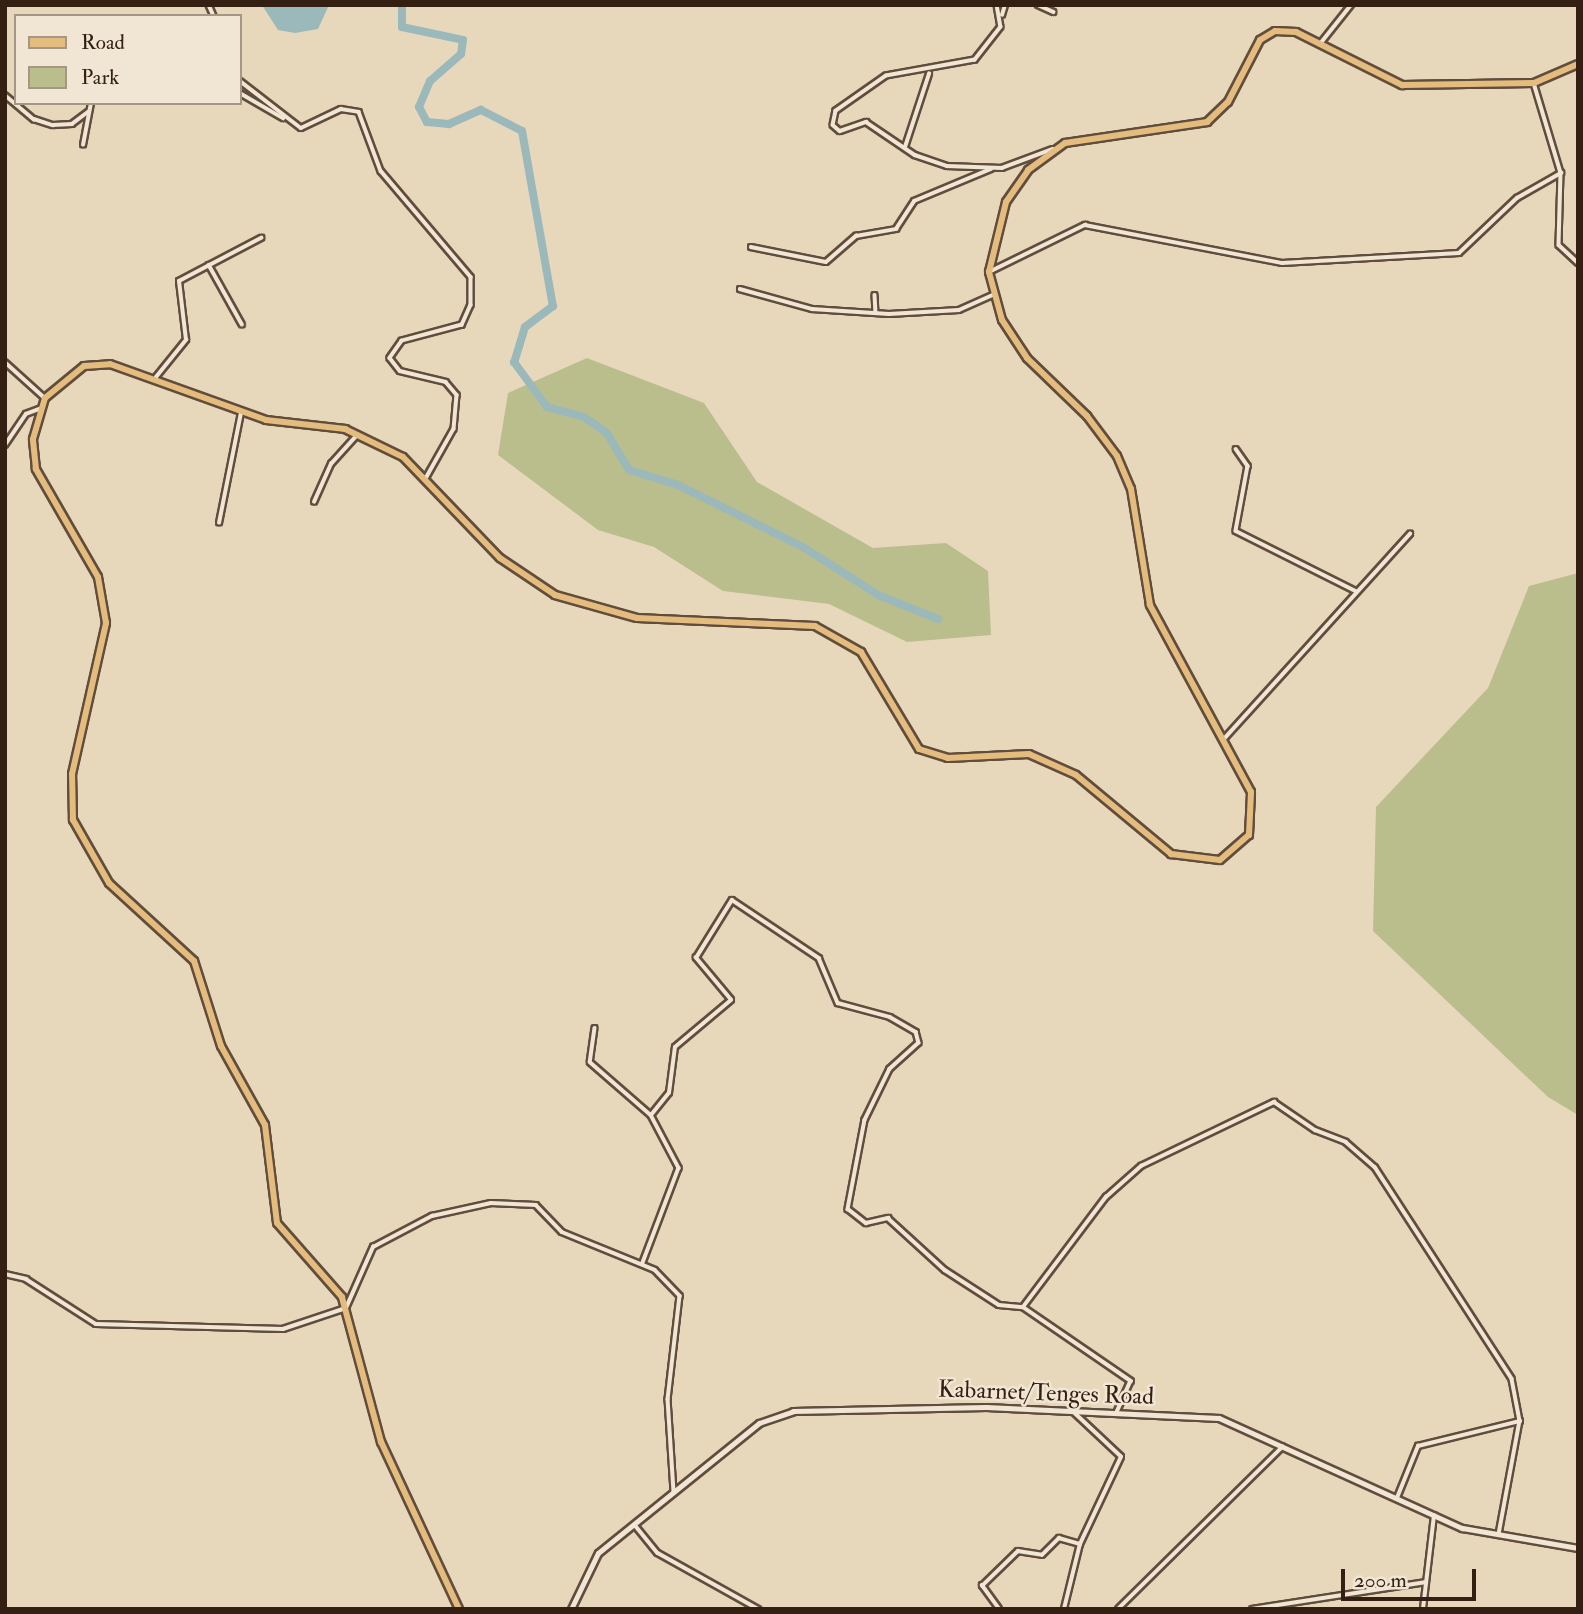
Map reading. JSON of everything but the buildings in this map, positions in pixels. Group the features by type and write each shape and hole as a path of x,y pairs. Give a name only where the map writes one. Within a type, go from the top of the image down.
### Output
{"main road":[{"path":"459,1609 381,1443 346,1308 277,1223 265,1125 221,1046 194,961 109,883 73,820 72,774 98,676 105,607 98,577 42,486 33,456 39,408 45,398 84,366 125,366 241,413 357,434 427,477 500,558 555,595 637,618 815,626 867,659 919,748 948,758 1010,752 1050,762 1183,859 1228,857 1249,835 1251,792 1150,605 1130,489 1117,456 1018,347 993,295 989,272 1006,202 1053,149 1108,132 1197,127 1219,114 1266,35 1296,32 1402,85 1534,83 1578,64"}],"street":[{"path":"997,5 1002,17"},
{"path":"993,169 937,165 866,122 836,130 834,115 886,76 932,73 982,54 1002,17 1005,5"},
{"path":"1038,5 1054,12"},
{"path":"1320,44 1351,5"},
{"path":"905,147 920,88 932,73"},
{"path":"242,83 289,120"},
{"path":"1534,83 1561,173 1559,245 1578,263"},
{"path":"242,94 306,128 341,109 359,112 381,171 471,277 471,305 462,325 402,341 390,358 400,370 446,382 457,395 454,429 427,477"},
{"path":"17,105 34,119 53,125 72,124 89,111"},
{"path":"83,145 90,105"},
{"path":"751,247 826,262 856,236 897,229 914,201 993,169 1053,149"},
{"path":"989,272 1085,225 1282,263 1459,253 1517,198 1561,173"},
{"path":"156,377 186,340 179,282 208,264 233,257 261,238"},
{"path":"208,264 243,324"},
{"path":"740,289 800,307 876,313 948,313 993,295"},
{"path":"875,295 876,313"},
{"path":"5,362 45,398"},
{"path":"5,444 26,414 39,408"},
{"path":"219,523 241,413"},
{"path":"314,502 331,464 357,434"},
{"path":"1236,449 1248,466 1236,531 1356,591"},
{"path":"1224,739 1410,534"},
{"path":"651,1115 669,1093 675,1047 731,1000 696,958 732,900 819,958 838,1003 890,1017 919,1037 890,1069 865,1120 848,1197 852,1216 866,1223 888,1218 977,1293 1007,1308 1023,1307 1132,1381 1116,1413"},
{"path":"595,1028 590,1062 651,1115 678,1172 643,1263"},
{"path":"1023,1307 1132,1173 1274,1102 1346,1142 1375,1167 1512,1379 1520,1421 1499,1535"},
{"path":"5,1274 26,1279 96,1324 283,1329 346,1308 373,1247 432,1216 491,1203 536,1205 562,1232 643,1263 670,1281 682,1302 668,1399 674,1494"},
{"name":"Kabarnet/Tenges Road","path":"571,1609 591,1560 759,1423 783,1412 932,1407 1219,1418 1434,1516 1499,1535 1578,1548"},
{"path":"1064,1609 1080,1544 1121,1457 1072,1411"},
{"path":"1396,1499 1418,1446 1520,1421"},
{"path":"1118,1609 1283,1445"},
{"path":"1423,1609 1434,1516"},
{"path":"635,1525 658,1553 758,1609"},
{"path":"999,1609 982,1586 1018,1551 1042,1555 1059,1538 1080,1544"},
{"path":"1252,1609 1426,1582"}],"green space":[{"path":"587,358 704,403 757,482 873,548 946,543 988,571 991,635 907,642 829,604 723,591 654,547 598,530 498,455 508,393"},
{"path":"1578,573 1578,1115 1548,1097 1373,931 1376,807 1488,688 1529,586"}],"water":[{"path":"262,5 329,5 318,29 295,33 278,30"}],"waterway":[{"path":"402,5 402,27 463,40 461,54 430,81 419,107 427,122 449,124 481,110 522,131 553,306 525,327 514,362 547,407 584,417 607,433 629,470 678,485 803,547 878,595 938,619"}]}
